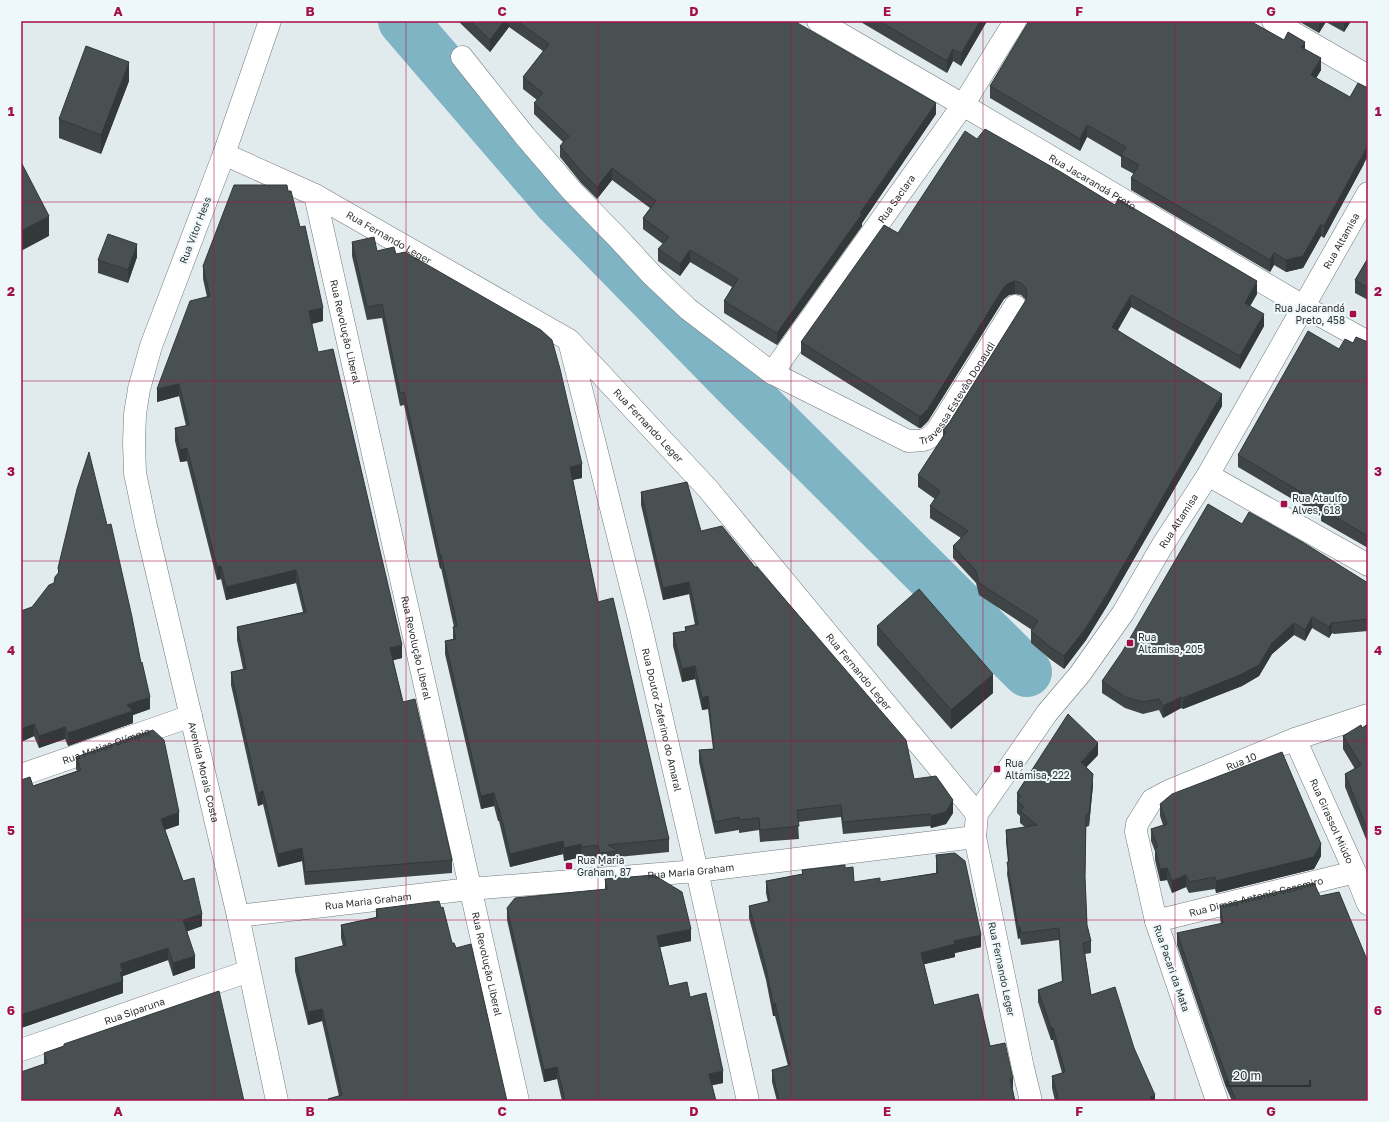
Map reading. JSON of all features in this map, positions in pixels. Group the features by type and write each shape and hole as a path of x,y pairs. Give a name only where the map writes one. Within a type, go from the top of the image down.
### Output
{"street":[{"name":"Rua Vitor Hess","path":"134,443 135,414 138,395 151,346 224,154 270,21"},
{"name":"Rua Jacarandá Preto","path":"818,21 1303,306 1368,342"},
{"name":"Rua Saclara","path":"772,373 963,105 1015,21"},
{"path":"1273,21 1368,76"},
{"name":"Travessa Estevão Donaudi","path":"462,56 524,135 572,192 652,275 688,309 772,373 908,440 921,441 931,438 1015,306"},
{"name":"Rua Fernando Leger","path":"224,154 315,195 569,340 708,489 977,814"},
{"name":"Rua Altamisa","path":"975,837 977,814 1047,713 1080,674 1123,613 1162,546 1208,475 1368,193"},
{"name":"Rua Revolução Liberal","path":"315,195 518,1101"},
{"name":"Rua Doutor Zeferino do Amaral","path":"569,340 640,623 748,1101"},
{"name":"Avenida Morais Costa","path":"134,443 135,473 238,916 276,1101"},
{"path":"1208,475 1368,565"},
{"name":"Rua Matias Olímpio","path":"21,774 191,716"},
{"name":"Rua 10","path":"1136,832 1137,824 1152,800 1169,791 1295,739 1368,716"},
{"name":"Rua Girassol Miúdo","path":"1295,739 1368,904"},
{"name":"Rua Pacari da Mata","path":"1136,832 1156,921 1218,1101"},
{"name":"Rua Fernando Leger","path":"975,837 1031,1101"},
{"name":"Rua Maria Graham","path":"238,916 470,889 697,871 975,837"},
{"name":"Rua Dimas Antonio Casemiro","path":"1156,921 1355,872"},
{"name":"Rua Siparuna","path":"21,1050 249,971"}],"building":[{"path":"470,21 504,21 490,40"},
{"path":"517,21 794,21 936,103 860,213 862,214 777,333 724,301 738,279 690,250 680,264 658,249 669,237 643,218 656,201 612,168 597,187 560,146 569,136 534,103 543,93 523,77 549,44"},
{"path":"879,21 980,21 961,54 953,49 947,61"},
{"path":"1029,21 1250,21 1284,40 1288,32 1305,42 1301,47 1321,58 1311,75 1350,97 1358,83 1368,88 1368,145 1324,226 1321,224 1303,256 1286,260 1274,253 1270,260 1131,178 1139,165 1121,155 1126,147 1087,125 1080,139 990,86"},
{"path":"86,46 129,62 101,135 59,119"},
{"path":"985,129 1061,172 1115,205 1118,199 1257,281 1245,303 1264,314 1240,356 1131,295 1112,327 1222,394 1107,594 1086,628 1064,656 1050,647 1031,631 1038,621 979,583 976,571 953,546 968,531 930,506 940,491 918,475 946,432 943,430 949,423 1026,300 1026,288 1021,283 1015,281 1004,287 928,409 921,416 801,342 884,225 898,233 965,131 977,139"},
{"path":"21,162 49,216 21,231"},
{"path":"234,185 287,185 288,191 291,191 300,227 305,226 323,308 309,311 318,352 333,349 402,645 390,648 403,702 415,699 452,860 305,872 302,848 278,854 263,791 258,793 231,672 246,669 237,627 306,612 296,570 226,587 221,566 217,567 187,448 180,450 175,428 189,425 179,384 157,389 190,301 210,296 203,266"},
{"path":"108,234 137,244 128,270 98,260"},
{"path":"374,237 377,251 394,247 396,254 405,252 541,330 552,340 582,464 570,467 598,602 613,598 669,839 608,845 618,851 600,853 598,845 582,847 581,844 564,848 563,841 510,854 494,793 481,796 445,641 456,639 453,627 457,626 404,392 400,393 382,304 367,307 352,242"},
{"path":"1368,258 1368,288 1355,280"},
{"path":"1308,331 1339,349 1345,339 1353,343 1356,337 1368,342 1368,536 1321,509 1323,505 1238,455"},
{"path":"89,452 107,525 111,524 141,663 142,662 150,697 127,705 133,711 68,733 65,727 39,736 34,724 21,729 21,611 32,607 49,585 54,583 55,577 59,572 58,568 77,489"},
{"path":"687,482 701,531 722,526 755,567 757,567 906,740 914,779 936,776 953,800 946,812 931,816 930,814 843,822 841,805 797,810 799,826 760,830 759,818 739,820 739,817 715,822 699,750 714,749 708,696 702,698 695,666 682,669 673,633 686,631 685,627 698,624 689,582 663,588 641,492"},
{"path":"1208,504 1242,524 1249,512 1304,543 1368,583 1368,619 1332,622 1329,627 1312,617 1305,630 1294,623 1272,643 1259,665 1242,674 1183,698 1181,697 1163,706 1159,699 1143,702 1125,697 1102,681 1122,652"},
{"path":"919,589 993,674 951,710 877,626"},
{"path":"1068,714 1098,743 1081,762 1093,774 1089,814 1086,815 1085,876 1087,925 1091,941 1083,943 1091,995 1115,987 1134,1048 1155,1095 1150,1097 1152,1101 1059,1101 1052,1076 1065,1072 1053,1028 1051,1028 1038,990 1063,981 1059,928 1021,933 1020,927 1018,927 1007,862 1009,862 1006,830 1037,825 1020,811 1024,807 1017,801 1021,796 1017,793"},
{"path":"1368,724 1368,831 1345,774 1361,765 1343,736 1361,725 1362,728"},
{"path":"153,730 164,740 179,812 161,819 183,881 194,878 202,914 183,920 195,956 173,963 168,948 120,964 123,971 120,973 123,981 21,1015 21,780 30,777 33,786 81,770 76,757"},
{"path":"1282,752 1321,844 1314,857 1216,881 1215,877 1189,882 1186,875 1172,881 1167,868 1160,869 1155,848 1158,847 1151,829 1167,824 1160,804 1172,794"},
{"path":"955,853 965,861 981,935 954,941 955,944 921,953 934,1005 978,994 990,1046 1005,1043 1013,1079 1010,1079 1015,1101 779,1101 772,1070 790,1065 775,1003 773,1004 766,968 749,906 770,901 766,881 803,874 802,870 845,865 845,868 853,867 854,882 880,878 880,882 938,873 936,855"},
{"path":"654,875 682,892 691,929 657,936 669,986 687,982 690,997 706,993 723,1071 709,1074 716,1101 565,1101 557,1067 544,1070 507,908 515,898 607,889 605,879"},
{"path":"1314,883 1320,896 1339,892 1368,962 1368,1101 1236,1101 1177,933 1223,923 1220,906"},
{"path":"439,901 441,908 443,907 452,943 454,943 456,948 471,944 507,1101 329,1101 328,1099 342,1095 322,1009 308,1012 295,958 346,945 341,925 378,917 376,909"},
{"path":"219,991 244,1101 21,1101 21,1072 47,1063 44,1053 64,1046 64,1044"}],"waterway":[{"path":"403,21 557,200 740,387 1027,672"}],"place":[{"name":"Rua Jacarandá Preto, 458","path":"1353,314"},
{"name":"Rua Ataulfo Alves, 618","path":"1284,504"},
{"name":"Rua Altamisa, 205","path":"1130,643"},
{"name":"Rua Altamisa, 222","path":"997,769"},
{"name":"Rua Maria Graham, 87","path":"569,866"}]}
